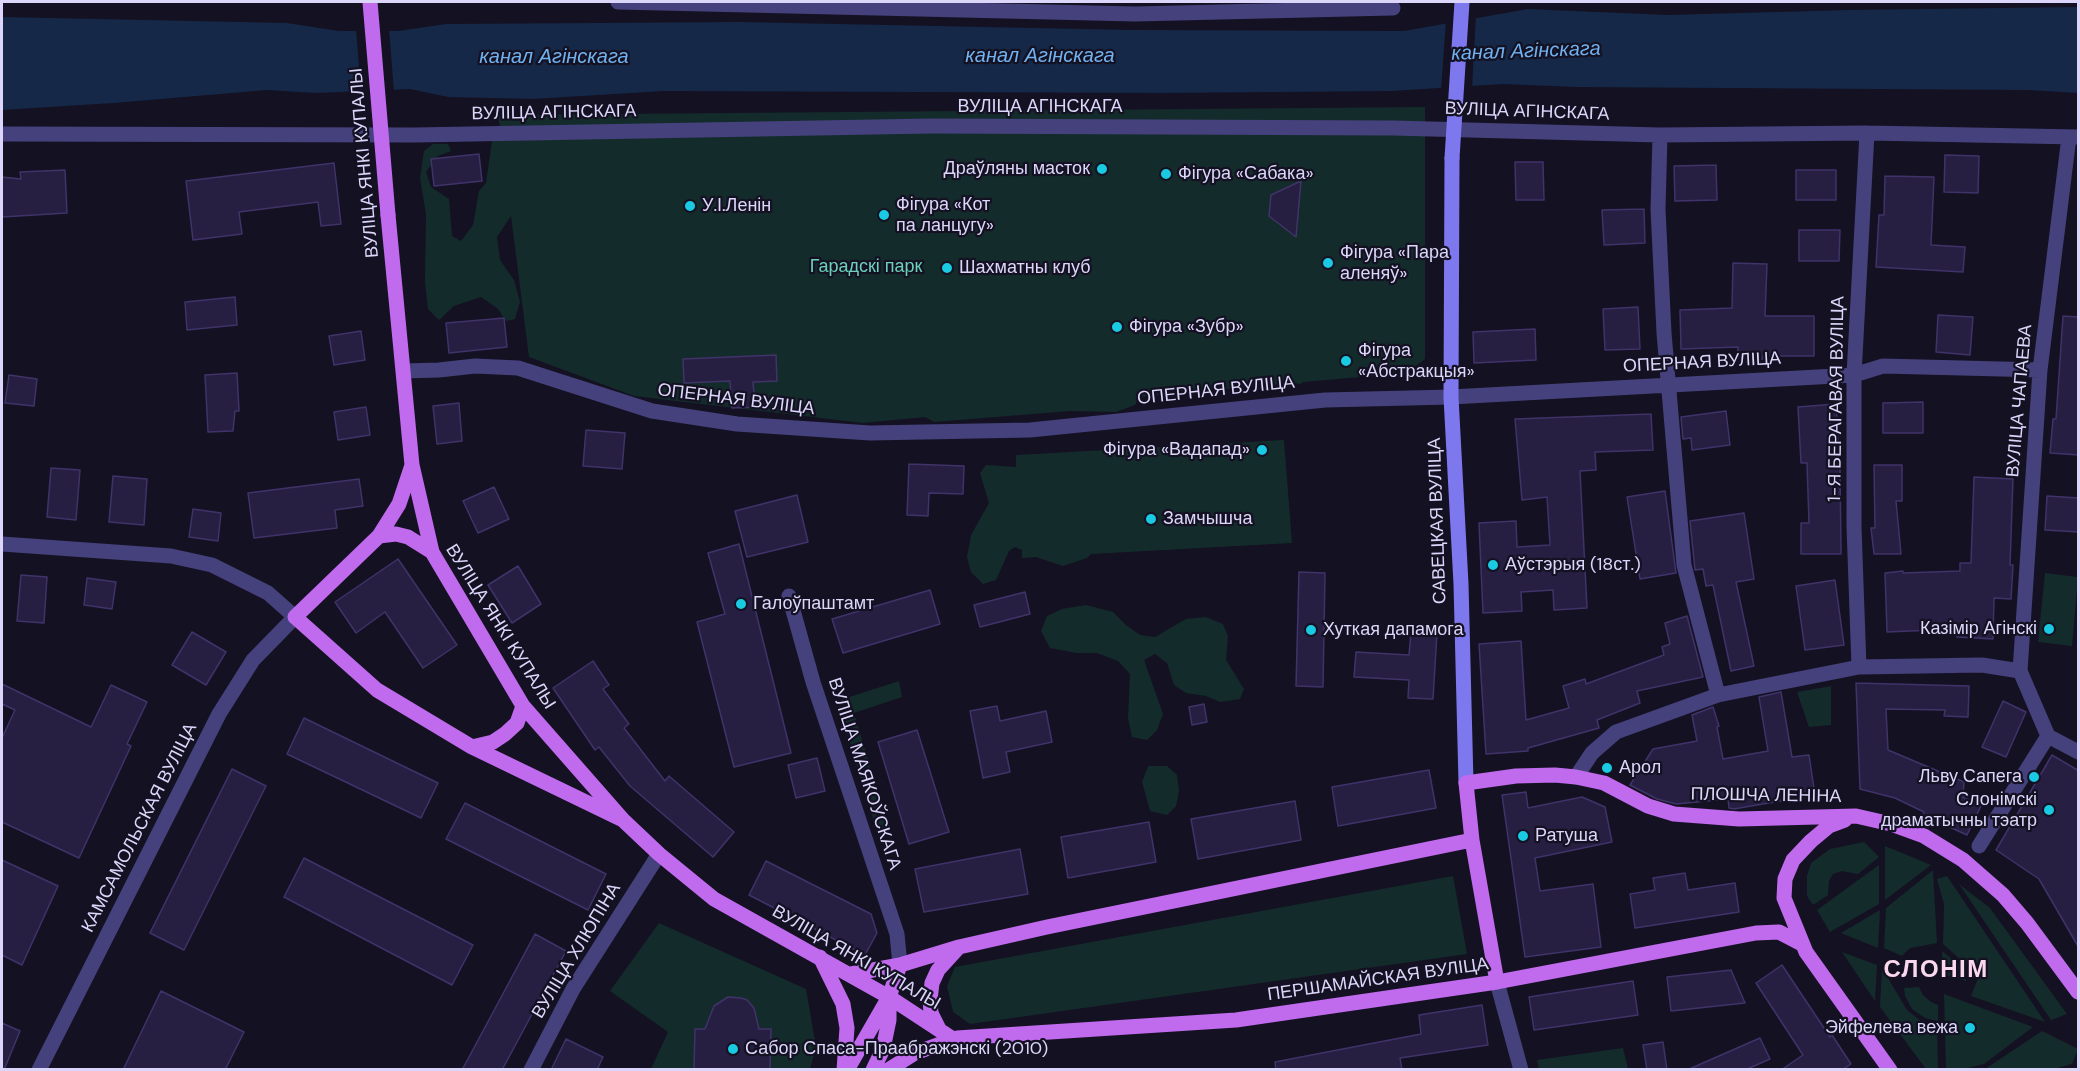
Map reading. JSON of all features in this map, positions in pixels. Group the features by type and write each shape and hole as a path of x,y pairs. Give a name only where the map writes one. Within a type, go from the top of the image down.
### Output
{"main road":[{"name":"ВУЛІЦА ЯНКІ КУПАЛЫ","path":"370,2 412,465 399,504 380,536"},
{"name":"САВЕЦКАЯ ВУЛІЦА","path":"1462,2 1452,158 1451,397 1461,584 1466,783 1472,840 1497,982"},
{"path":"412,465 432,552"},
{"name":"ВУЛІЦА ЯНКІ КУПАЛЫ","path":"380,536 396,534 408,537 432,552 523,706 623,820 660,854 714,898 851,974 946,1035"},
{"path":"380,536 295,617 377,690 472,747 623,820"},
{"path":"472,747 493,742 504,734 517,723 523,706"},
{"name":"ПЛОШЧА ЛЕНІНА","path":"1466,783 1515,776 1576,777 1604,783 1648,806 1674,814 1739,819 1856,816 1891,824 1924,836 1963,860 2003,895 2079,992"},
{"name":"ПЛОШЧА ЛЕНІНА","path":"1856,816 1829,826 1793,860 1785,879 1784,898 1802,944 1890,1070"},
{"path":"851,974 900,965 959,947 1074,922 1472,840"},
{"name":"ПЕРШАМАЙСКАЯ ВУЛІЦА","path":"888,1070 946,1035 1236,1020 1497,982 1756,933 1779,932 1802,944"},
{"path":"946,1035 931,1013 932,983 938,970 959,947"},
{"path":"820,957 843,1004 847,1028 845,1070"},
{"path":"845,1070 889,997 900,965"},
{"path":"873,1070 883,1049 890,1020 889,997"}],"street":[{"path":"618,2 1135,14 1393,8"},
{"name":"ВУЛІЦА АГІНСКАГА","path":"2,134 414,135 942,126 1393,128 1660,135 1867,133 2074,137"},
{"name":"1-Я БЕРАГАВАЯ ВУЛІЦА","path":"1859,667 1854,527 1854,375 1867,133"},
{"path":"1660,135 1658,209 1668,385 1684,565 1718,695"},
{"name":"ВУЛІЦА ЧАПАЕВА","path":"2020,671 2040,370 2074,137"},
{"name":"ОПЕРНАЯ ВУЛІЦА","path":"404,370 439,370 475,366 518,368 652,411 737,424 870,433 1030,430 1325,400 1451,397 1854,375 1883,366 2040,370"},
{"path":"2,544 171,556 212,565 268,592 295,617"},
{"name":"ВУЛІЦА МАЯКОЎСКАГА","path":"789,596 813,682 897,934 900,965"},
{"name":"КАМСАМОЛЬСКАЯ ВУЛІЦА","path":"39,1070 219,714 253,660 295,617"},
{"path":"1576,777 1592,753 1616,732 1718,695 1859,667 1982,666 2020,671 2048,736 2079,752"},
{"path":"1979,846 2048,736"},
{"name":"ВУЛІЦА ХЛЮПІНА","path":"531,1070 573,989 660,854"},
{"name":"САВЕЦКАЯ ВУЛІЦА","path":"1497,982 1521,1070"}],"green space":[{"name":"Гарадскі парк","path":"1425,107 1425,359 1406,373 1139,397 1135,405 1116,412 1070,411 934,422 925,417 863,423 634,396 529,357 511,216 497,237 500,260 514,280 520,302 515,319 506,321 498,309 481,297 454,306 439,320 428,309 425,283 426,214 420,178 424,151 433,144 448,144 451,151 438,156 426,172 431,187 449,199 452,236 461,241 473,225 479,191 486,183 492,141 502,140 498,115"},
{"path":"1284,440 1292,543 1091,554 1087,558 1063,566 1036,557 1022,558 1022,550 1015,547 1009,551 996,580 983,584 971,572 967,557 971,535 989,503 980,473 986,465 1016,467 1016,455"},
{"path":"2045,573 2078,577 2072,646 2038,642"},
{"path":"1086,605 1113,612 1140,635 1155,637 1186,619 1206,617 1223,624 1228,636 1226,660 1244,689 1240,699 1220,702 1206,696 1186,693 1174,685 1167,663 1155,654 1144,660 1163,714 1157,730 1147,740 1132,737 1128,718 1130,674 1118,661 1097,653 1077,653 1050,648 1041,631 1047,616 1062,609"},
{"path":"899,681 902,697 854,713 889,830 878,834 837,701"},
{"path":"1831,686 1831,725 1809,727 1797,692"},
{"path":"1148,766 1167,766 1177,775 1179,791 1176,806 1167,815 1150,811 1142,782"},
{"path":"1864,842 1879,857 1858,874 1842,871 1833,874 1829,881 1828,895 1813,905 1807,896 1807,876 1811,863 1830,849"},
{"path":"1885,846 1931,865 1885,900"},
{"path":"1879,865 1879,904 1830,932 1817,910"},
{"path":"1933,870 1937,943 1910,948 1902,956 1884,948 1886,908"},
{"path":"1453,876 1467,954 970,1024 953,1012 947,986 955,967"},
{"path":"1947,876 2045,1022 1971,996 1979,976 1943,944 1944,904 1937,879"},
{"path":"1959,884 1990,908 2067,1014 2051,1020"},
{"path":"1880,910 1878,948 1841,933"},
{"path":"659,923 806,989 816,1047 810,1069 651,1069 668,1032 610,991"},
{"path":"1942,951 1964,969 1966,981 1943,974"},
{"path":"1842,952 1877,965 1875,1001"},
{"path":"1882,968 1907,1010 1926,1025 1937,1026 1938,1069 1926,1069 1880,1007"},
{"path":"1919,987 1923,995 1938,1005 1938,1021 1925,1018 1912,1009 1905,996 1904,988"},
{"path":"1944,994 2033,1027 1984,1064 1964,1069 1946,1069"},
{"path":"2042,1031 2078,1049 2072,1064 2054,1069 1985,1069"},
{"path":"1623,1048 1628,1069 1539,1069 1537,1060"}],"water":[{"name":"канал Агінскага","path":"2078,7 2078,93 2027,90 1576,87 1502,84 1392,91 1162,93 664,91 533,99 448,97 410,89 316,93 267,90 2,110 2,17 287,23 339,31 398,31 446,24 740,22 1132,30 1404,31 1528,9 1668,15"}],"pier":[{"path":"1476,14 1472,89 1441,91 1446,20"},
{"path":"356,28 389,28 394,93 361,94"}],"building":[{"path":"479,154 482,181 434,186 431,159"},
{"path":"1945,155 1979,156 1978,193 1944,192"},
{"path":"1515,162 1543,162 1544,200 1516,200"},
{"path":"334,163 341,224 321,226 318,202 239,212 242,234 193,240 186,181"},
{"path":"1716,165 1717,200 1675,201 1674,166"},
{"path":"65,170 67,213 2,217 2,177 21,179 20,172"},
{"path":"1796,170 1836,170 1836,200 1796,200"},
{"path":"1885,176 1934,177 1931,245 1965,247 1963,272 1876,267 1879,215 1884,215"},
{"path":"1301,181 1296,237 1269,216 1271,195"},
{"path":"1644,209 1645,243 1604,245 1602,210"},
{"path":"1799,230 1840,230 1839,261 1799,261"},
{"path":"1733,263 1767,264 1765,316 1814,316 1814,356 1737,358 1738,347 1681,349 1680,310 1732,308"},
{"path":"235,297 237,325 187,330 185,302"},
{"path":"1638,307 1640,349 1605,350 1603,309"},
{"path":"1938,315 1973,317 1970,355 1936,352"},
{"path":"2063,316 2079,317 2079,455 2050,453 2053,419 2056,419"},
{"path":"504,318 507,347 449,353 446,323"},
{"path":"1535,329 1536,360 1474,363 1473,332"},
{"path":"361,331 365,360 334,365 329,336"},
{"path":"776,355 777,381 753,382 755,407 732,408 730,381 684,383 683,359"},
{"path":"237,373 239,411 235,411 233,431 208,432 205,375"},
{"path":"9,375 37,379 34,406 5,403"},
{"path":"1923,402 1923,433 1883,433 1883,403"},
{"path":"459,403 462,441 437,444 433,406"},
{"path":"1836,404 1840,467 1841,554 1801,554 1801,523 1809,523 1807,463 1801,463 1798,407"},
{"path":"366,407 370,435 338,440 334,412"},
{"path":"1726,411 1730,445 1692,450 1691,438 1683,439 1681,417"},
{"path":"1651,414 1653,450 1595,452 1596,470 1580,471 1587,608 1554,610 1553,590 1521,592 1522,611 1483,613 1479,523 1516,521 1517,547 1550,545 1547,497 1522,500 1515,419"},
{"path":"586,430 625,433 622,469 583,466"},
{"path":"909,464 964,466 963,494 929,493 928,516 907,515"},
{"path":"1874,465 1902,465 1902,501 1896,501 1901,554 1874,554 1871,528 1875,528"},
{"path":"51,468 80,470 76,520 47,517"},
{"path":"113,476 147,479 144,525 109,522"},
{"path":"1974,477 2013,479 2011,599 1994,598 1993,639 1957,637 1957,629 1887,632 1885,573 1960,571 1960,563 1971,563"},
{"path":"359,479 363,506 335,510 337,528 254,538 248,493"},
{"path":"494,487 509,519 478,533 463,501"},
{"path":"1665,491 1676,573 1640,579 1627,497"},
{"path":"797,495 808,542 747,557 735,511"},
{"path":"2047,496 2079,498 2079,532 2045,530"},
{"path":"193,509 221,513 218,541 189,537"},
{"path":"1744,513 1754,579 1736,582 1754,666 1731,671 1713,585 1706,586 1703,569 1695,570 1690,521"},
{"path":"739,544 791,753 734,767 697,622 725,614 708,553"},
{"path":"398,559 457,645 423,668 385,612 356,633 335,602"},
{"path":"518,566 541,604 512,623 488,585"},
{"name":"Хуткая дапамога","path":"1299,572 1325,573 1323,687 1296,686"},
{"path":"21,575 47,577 44,623 17,621"},
{"path":"87,578 116,582 112,609 84,605"},
{"path":"1835,580 1844,645 1805,650 1796,586"},
{"path":"930,590 940,624 843,653 832,619"},
{"path":"1025,592 1030,614 980,627 974,605"},
{"path":"1687,616 1703,677 1637,691 1640,703 1597,720 1599,728 1528,748 1528,751 1486,754 1479,644 1521,641 1526,720 1569,708 1563,686 1585,679 1586,684 1664,655 1662,647 1670,644 1665,623"},
{"path":"192,632 226,652 206,685 172,665"},
{"path":"1411,632 1437,633 1433,699 1408,698 1409,680 1354,677 1356,652 1409,655"},
{"path":"593,661 609,685 603,689 629,724 624,728 665,781 669,776 734,832 713,857 630,786 599,747 595,750 553,688"},
{"path":"1856,683 1969,686 1968,717 1944,716 1945,710 1886,709 1888,750 1964,782 1963,797 1981,806 1967,835 1923,815 1924,812 1895,798 1860,789"},
{"path":"2,684 91,727 111,685 147,702 127,744 131,746 79,858 2,822 2,738 15,710 2,704"},
{"path":"1781,692 1792,757 1809,755 1815,795 1734,809 1729,808 1728,799 1676,804 1657,799 1630,785 1653,749 1697,741 1692,715 1713,707 1719,726 1717,727 1723,759 1768,751 1759,697"},
{"path":"2003,701 2026,712 2006,757 1982,747"},
{"path":"1204,704 1207,722 1192,725 1189,707"},
{"path":"997,706 1000,721 1046,711 1052,742 1006,752 1010,772 983,778 970,711"},
{"path":"304,718 438,783 421,818 287,754"},
{"path":"917,730 949,832 909,844 878,742"},
{"name":"Слонімскі драматычны тэатр","path":"2052,755 2079,771 2079,948 2039,879 1996,850"},
{"path":"817,758 825,791 796,798 788,765"},
{"path":"232,769 266,786 184,950 150,933"},
{"path":"1429,770 1436,808 1338,826 1332,787"},
{"path":"1526,792 1528,808 1582,797 1605,807 1612,842 1535,858 1540,891 1593,884 1601,947 1525,957 1502,795"},
{"path":"1295,801 1301,840 1198,859 1191,819"},
{"path":"465,803 606,874 588,910 446,839"},
{"path":"1149,822 1156,862 1068,878 1061,837"},
{"path":"1020,849 1028,894 924,912 915,869"},
{"path":"304,858 473,945 452,985 284,897"},
{"path":"2,860 58,886 22,965 2,955"},
{"path":"766,861 871,914 877,933 865,955 749,895"},
{"path":"1685,873 1688,890 1735,883 1739,912 1635,928 1630,894 1655,890 1653,878"},
{"path":"535,934 566,951 502,1070 462,1070"},
{"path":"1782,965 1851,1064 1842,1070 1781,1070 1803,1055 1756,983"},
{"path":"1731,970 1745,1003 1671,1011 1667,977"},
{"path":"1633,981 1638,1015 1534,1030 1529,997"},
{"path":"161,991 244,1032 225,1070 123,1070"},
{"name":"Сабор Спаса-Праабражэнскі (2010)","path":"728,997 747,1000 754,1008 759,1029 771,1029 770,1070 694,1070 695,1029 705,1029 714,1006"},
{"path":"1482,1005 1488,1045 1400,1058 1402,1070 1276,1070 1275,1062 1421,1034 1419,1015"},
{"path":"2,1023 20,1031 4,1070 2,1070"},
{"path":"1760,1038 1770,1059 1745,1070 1687,1070"},
{"path":"566,1039 603,1057 597,1070 551,1070"},
{"path":"1663,1042 1667,1070 1647,1070 1643,1045"}],"place":[{"name":"Драўляны масток","path":"1102,169"},
{"name":"Фігура «Сабака»","path":"1166,174"},
{"name":"У.І.Ленін","path":"690,206"},
{"name":"Фігура «Кот па ланцугу»","path":"884,215"},
{"name":"Фігура «Пара аленяў»","path":"1328,263"},
{"name":"Шахматны клуб","path":"947,268"},
{"name":"Фігура «Зубр»","path":"1117,327"},
{"name":"Фігура «Абстракцыя»","path":"1346,361"},
{"name":"Фігура «Вадапад»","path":"1262,450"},
{"name":"Замчышча","path":"1151,519"},
{"name":"Аўстэрыя (18ст.)","path":"1493,565"},
{"name":"Галоўпаштамт","path":"741,604"},
{"name":"Казімір Агінскі","path":"2049,629"},
{"name":"Хуткая дапамога","path":"1311,630"},
{"name":"Арол","path":"1607,768"},
{"name":"Льву Сапега","path":"2034,777"},
{"name":"Слонімскі драматычны тэатр","path":"2049,810"},
{"name":"Ратуша","path":"1523,836"},
{"name":"Эйфелева вежа","path":"1970,1028"},
{"name":"Сабор Спаса-Праабражэнскі (2010)","path":"733,1049"}],"district":[{"name":"СЛОНІМ","path":"1936,971"}]}
